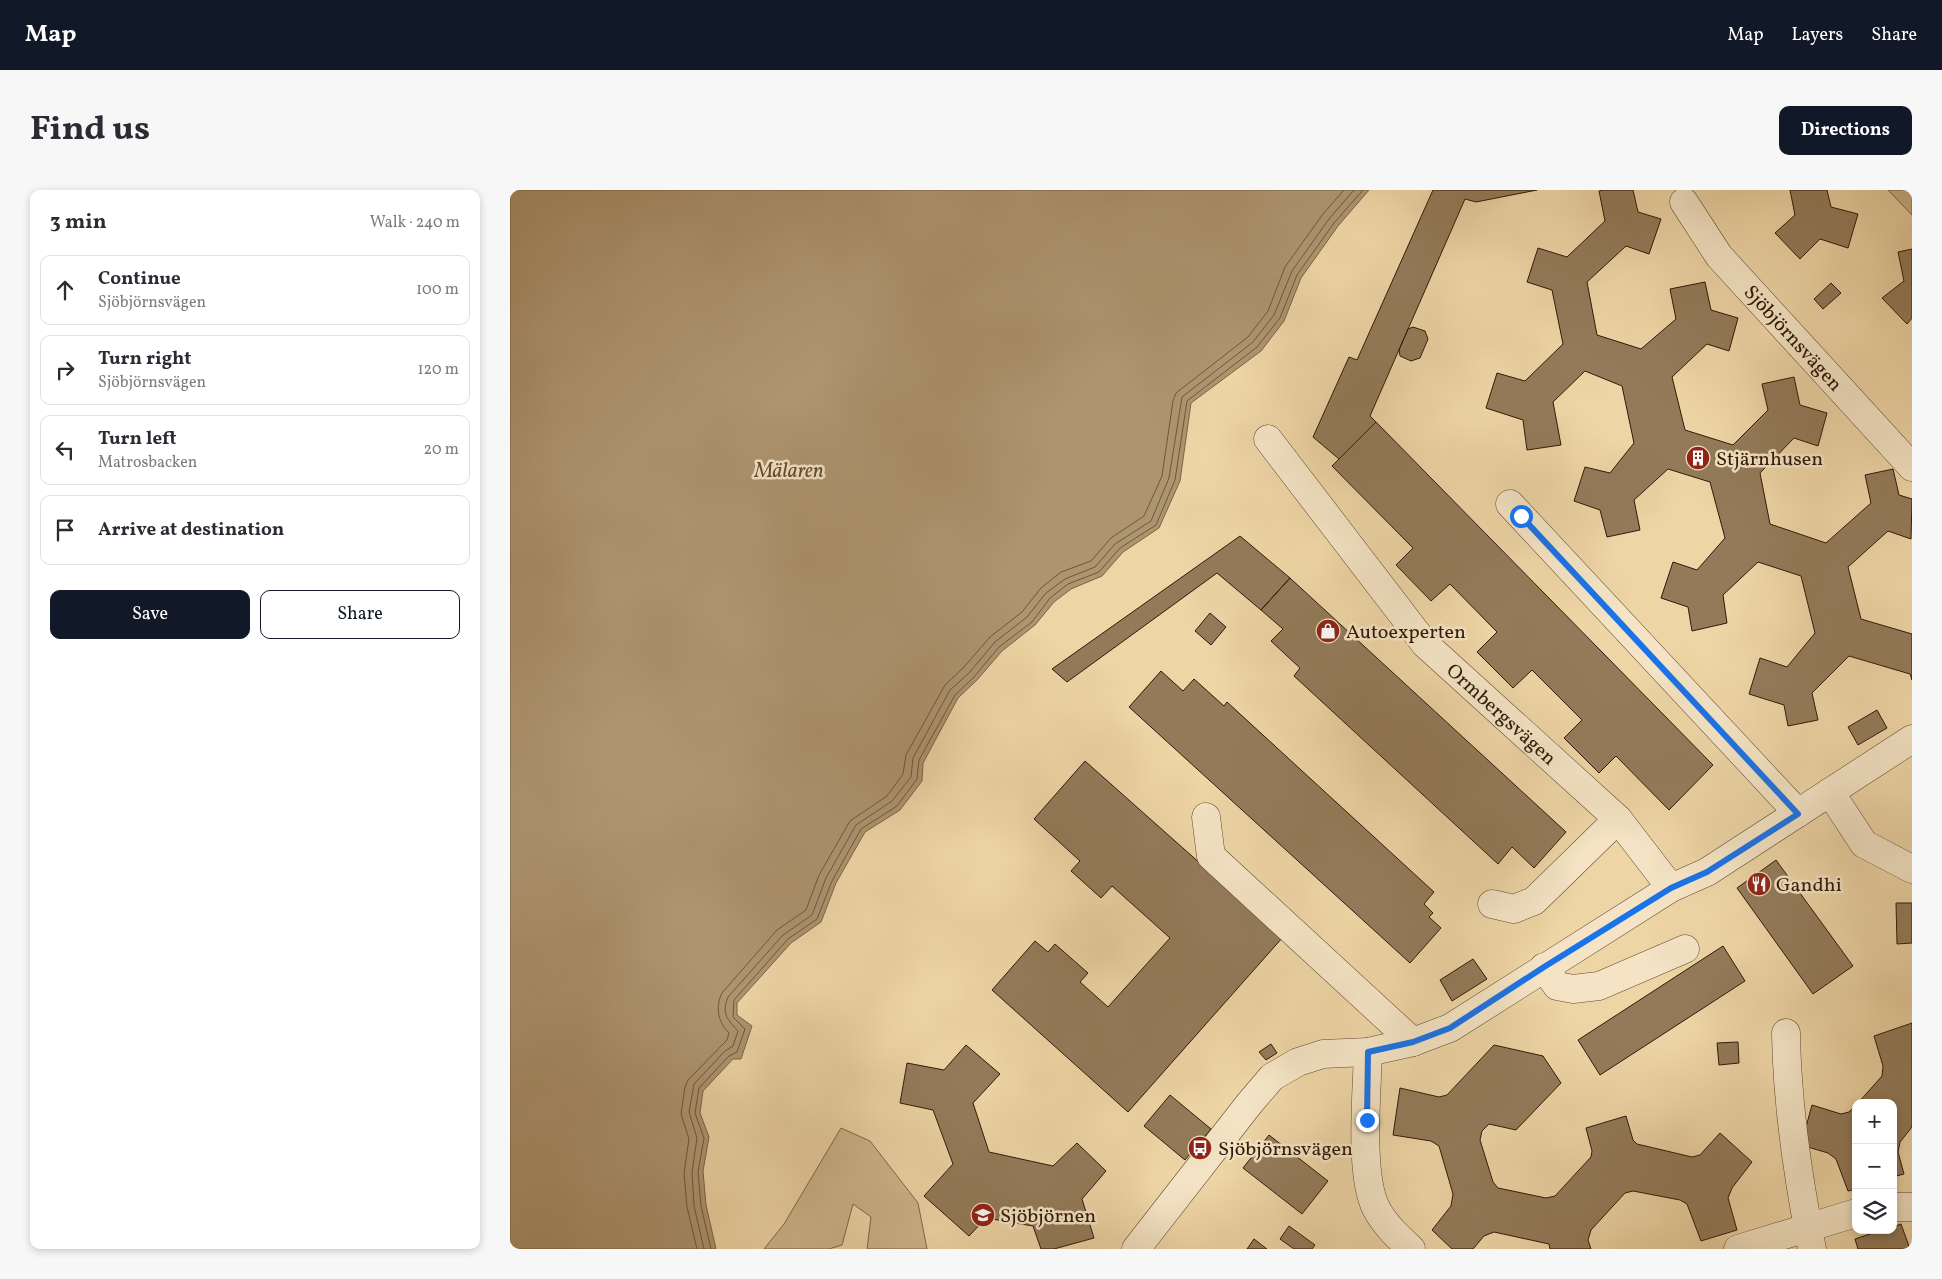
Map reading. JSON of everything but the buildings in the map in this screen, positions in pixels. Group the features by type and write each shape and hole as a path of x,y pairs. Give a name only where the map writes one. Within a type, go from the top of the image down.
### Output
{"street":[{"name":"Sjöbjörnsvägen","path":"1684,202 1719,256 1912,467"},
{"name":"Ormbergsvägen","path":"1268,439 1425,644 1618,819 1671,888"},
{"path":"1510,504 1798,814"},
{"path":"1136,1249 1248,1104 1272,1077 1298,1062 1323,1054 1368,1052 1413,1042 1450,1028 1671,888 1707,872 1912,739"},
{"path":"1830,792 1864,844 1912,869"},
{"path":"1206,817 1211,856 1413,1042"},
{"path":"1492,904 1514,909 1534,901 1618,819"},
{"path":"1544,967 1557,986 1574,989 1598,986 1685,949"},
{"path":"1786,1033 1787,1079 1795,1152 1810,1238"},
{"path":"1368,1052 1367,1179 1376,1208 1395,1235 1411,1249"},
{"path":"1897,1207 1912,1207"},
{"path":"1738,1249 1810,1238 1852,1215"}],"shaded area":[{"path":"1888,190 1912,190 1912,215"},
{"path":"841,1128 870,1141 918,1203 927,1249 867,1249 871,1217 853,1204 842,1245 829,1249 764,1249 784,1224"}],"water":[{"name":"Mälaren","path":"510,190 1369,190 1338,226 1301,278 1284,321 1261,351 1191,403 1180,481 1159,528 1123,552 1102,576 1071,589 1054,602 1035,625 1002,651 977,680 958,698 923,763 922,781 900,810 865,832 836,883 821,922 791,943 737,1003 737,1015 752,1026 741,1059 733,1059 703,1091 700,1113 709,1137 703,1171 706,1205 716,1249 510,1249"}],"place":[{"name":"Stjärnhusen","path":"1698,458"},
{"name":"Autoexperten","path":"1328,631"},
{"name":"Gandhi","path":"1759,884"},
{"name":"Sjöbjörnsvägen","path":"1200,1148"},
{"name":"Sjöbjörnen","path":"983,1215"}],"route":[{"path":"1367,1120 1368,1052 1413,1042 1450,1028 1671,888 1707,872 1798,814 1521,516"}]}
